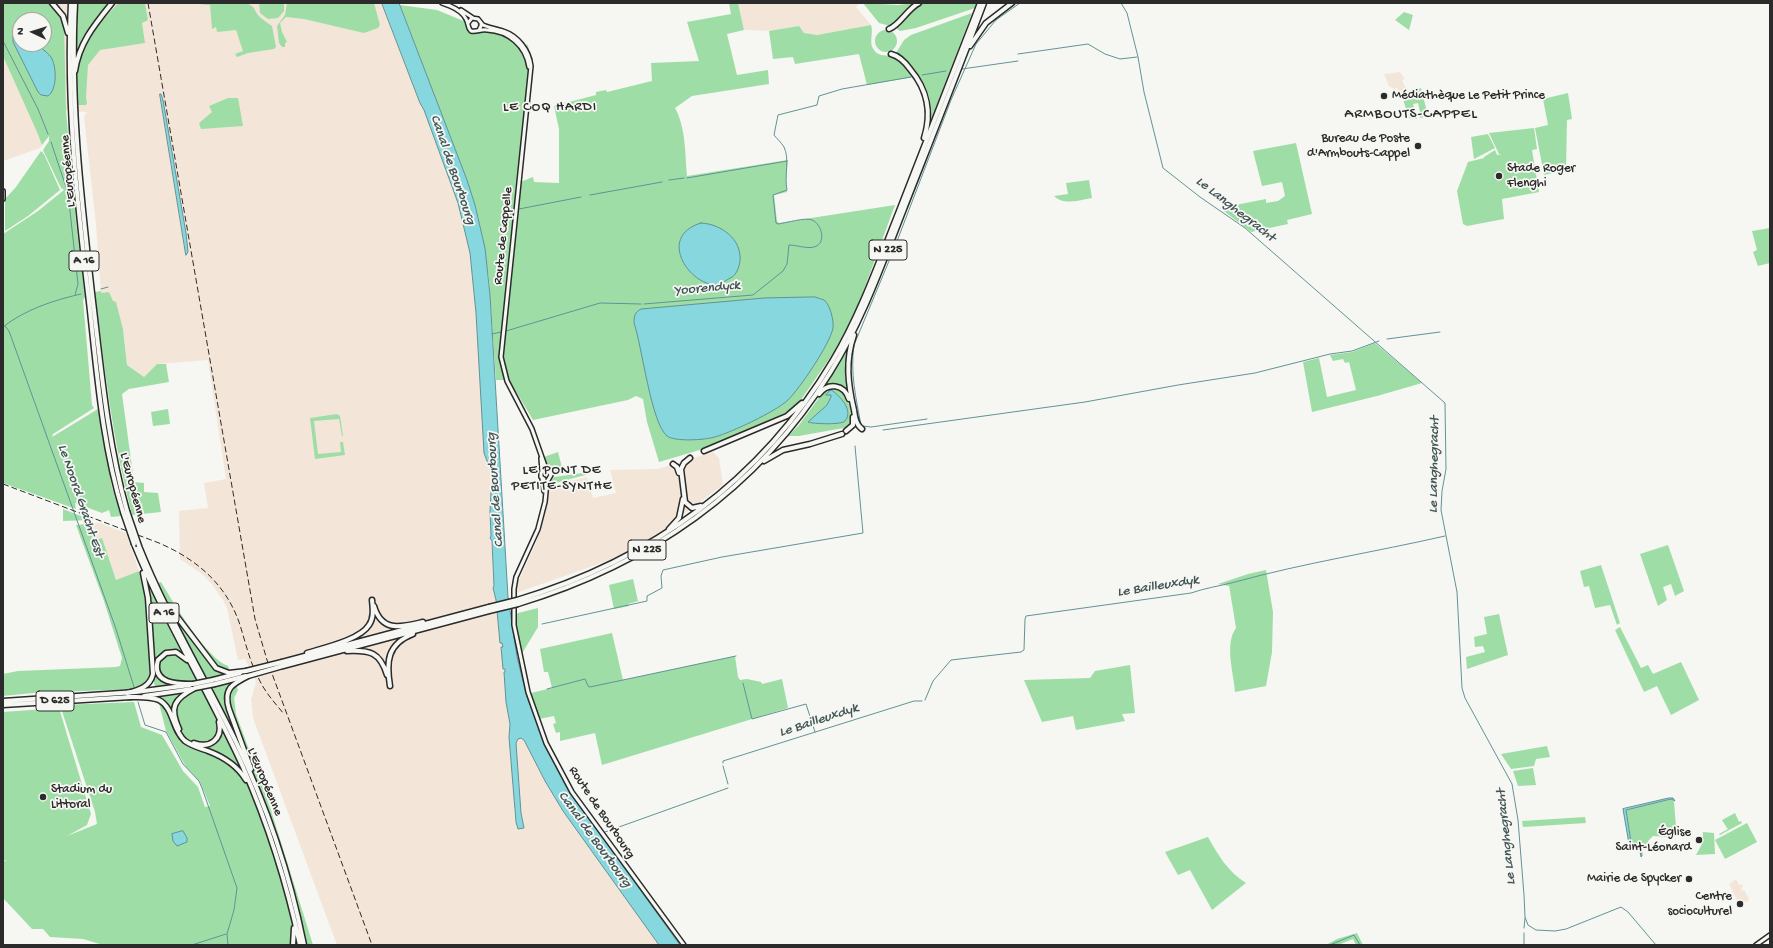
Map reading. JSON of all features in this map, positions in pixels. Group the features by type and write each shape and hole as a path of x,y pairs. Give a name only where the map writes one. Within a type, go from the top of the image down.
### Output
{"highway":[{"path":"52,3 61,13 67,27 69,86"},
{"name":"L'Européenne","path":"71,3 69,86 75,185 102,399"},
{"name":"L'Européenne","path":"75,3 73,54 74,107 80,189 110,462 134,544 153,590 215,710 261,806 300,945"},
{"path":"74,107 76,66 84,41 92,28 114,3"},
{"path":"889,29 894,26 909,10 919,3"},
{"name":"N 225","path":"517,602 582,578 640,549 688,519 735,481 780,434 820,381 840,348 858,313 980,3"},
{"name":"N 225","path":"283,664 452,617 517,602 589,579 643,552 696,518 748,474 779,442 804,410 834,366 862,314 984,3"},
{"path":"954,79 979,31 992,17 1012,3"},
{"path":"891,54 901,60 915,75 924,92 928,107 926,130 913,174"},
{"path":"862,314 852,340 848,365 849,387 858,426 862,429"},
{"path":"704,451 788,415 802,403 820,381"},
{"path":"748,474 779,451 810,444 844,433 852,426 854,420 848,396 839,387 831,386 823,389 804,410"},
{"path":"852,430 856,424 856,419"},
{"path":"690,458 683,463 681,469 685,503 690,508 701,507 735,481"},
{"path":"679,473 679,467 683,460"},
{"path":"640,549 671,527 679,518 683,502 678,467 673,464"},
{"name":"L'Européenne","path":"125,512 151,574 235,740 286,872 305,945"},
{"path":"128,695 147,686 152,679 154,672 148,593 134,544"},
{"path":"151,574 173,613 215,666 229,673 247,673"},
{"path":"283,664 361,634 368,628 372,620 372,600 379,618 391,626 405,626 452,617"},
{"name":"N 225","path":"150,695 214,682 338,651 442,624 489,609"},
{"path":"338,651 361,650 374,654 382,663 390,686 388,661 394,647 409,636 442,624"},
{"path":"194,686 174,684 164,679 157,668 161,656 172,652 181,654 199,679"},
{"path":"247,673 230,687 227,694 227,701 261,806"},
{"path":"194,686 180,696 174,706 174,715 177,724 185,737 194,743 203,746 216,740 220,729 215,710"},
{"name":"N 225","path":"141,692 194,686"},
{"name":"D 625","path":"3,705 128,695 141,692"},
{"path":"128,695 153,698 162,702 177,731 184,740 192,745 222,757 236,768 246,781 261,806"},
{"name":"D 625","path":"3,701 150,695"},
{"path":"288,898 294,927 293,945"}],"main road":[{"path":"442,3 458,8 473,18 478,18 482,24 505,32 514,37 524,46 529,59"},
{"path":"448,5 460,12 468,23 470,30 475,32 479,30 496,31 509,36 520,45 529,59"},
{"path":"468,23 473,18"},
{"path":"479,30 482,24"},
{"name":"Route de Cappelle","path":"529,59 529,91 502,346 502,365 507,381 531,426 539,447"},
{"path":"3,191 3,198"},
{"path":"539,447 544,466 551,474 547,482 541,519"},
{"path":"539,447 544,492 541,519"},
{"path":"542,472 548,470"},
{"path":"542,478 548,479"},
{"name":"Route de Bourbourg","path":"541,519 538,531 516,580 514,594 514,622 519,656 528,692 539,726 565,779 583,808 684,945"},
{"path":"1756,945 1770,936"}],"shaded area":[{"path":"3,3 382,3 449,175 458,203 470,253 476,313 485,450 492,474 490,511 493,589 496,600 500,643 502,643 503,647 501,647 503,669 505,669 506,702 510,724 509,737 512,759 515,819 518,829 524,828 521,813 516,743 518,739 521,738 524,740 545,781 563,811 659,945 337,945 253,718 251,700 256,682 245,659 238,660 227,608 211,583 202,574 180,559 179,511 208,508 204,483 226,479 208,360 157,364 144,377 127,365 123,329 113,302 101,293 96,225 84,117 87,112 66,111 40,148 3,161"},
{"path":"738,3 860,3 856,7 871,25 817,35 804,33 799,26 774,31 744,30"},
{"path":"1400,72 1405,79 1402,80 1406,89 1398,92 1397,88 1394,89 1389,86 1384,74"},
{"path":"713,452 719,458 723,485 649,540 613,559 516,593 517,584 536,543 542,522 548,487 587,477 593,498 616,493 610,470 658,469"},
{"path":"100,523 126,533 139,571 116,580 102,538 98,539 90,536 86,524"},
{"path":"1736,879 1739,885 1742,884 1742,891 1744,890 1749,899 1747,902 1741,899 1737,900 1729,884"}],"green space":[{"path":"3,3 47,3 58,12 64,23 66,111 76,222 85,297 83,300 92,405 94,408 53,434 52,437 98,409 112,487 121,516 111,517 109,510 102,513 75,503 76,509 3,483 3,234 38,211 64,190 61,188 43,150 49,141 49,136 42,145 3,56"},
{"path":"78,3 108,3 89,28 76,55"},
{"path":"118,3 145,3 148,20 142,23 145,43 100,50 88,65 87,103 86,105 78,105 77,71 82,52 92,34"},
{"path":"187,3 249,4 261,18 272,26 276,47 274,49 248,53 237,57 235,54 243,51 236,30 217,32 216,27 212,29 210,5"},
{"path":"259,3 284,3 284,11 278,18 268,19 260,13"},
{"path":"287,3 374,3 380,25 378,28 364,33 304,19 286,17 280,23 282,32 287,42 285,43 285,47 282,47 279,43 277,26 285,15"},
{"path":"729,3 738,3 744,30 727,34 737,75 768,70 769,84 692,96 675,108 679,116 683,133 687,176 788,160 786,179 787,192 774,195 777,221 779,223 895,205 859,303 850,323 834,352 798,404 785,413 703,449 659,462 647,422 643,399 636,396 628,400 533,420 509,380 496,380 489,279 482,235 475,205 400,5 437,10 466,22 466,27 470,32 475,33 488,31 499,33 508,38 521,50 527,44 533,59 532,86 527,88 518,181 523,181 533,177 534,182 559,183 559,129 554,106 596,95 596,92 606,90 607,92 652,81 651,63 699,61 687,22 731,14"},
{"path":"863,3 898,5 914,3 909,6 890,26 879,23"},
{"path":"924,3 977,3 975,8 916,28 900,31 896,28 912,8"},
{"path":"1404,12 1413,15 1409,30 1395,20"},
{"path":"972,13 929,125 929,106 924,89 913,72 896,53 904,40 911,35"},
{"path":"871,25 871,44 876,52 898,59 914,77 867,85 859,54 795,64 793,57 773,59 769,31 799,26 804,33 817,35"},
{"path":"886,30 890,31 896,37 896,45 890,51 886,52 882,51 876,45 875,41 876,37 882,31"},
{"path":"1421,88 1428,116 1420,118 1418,103 1413,104 1417,119 1409,118 1401,93"},
{"path":"1568,93 1572,119 1567,120 1566,170 1544,175 1535,128 1548,125 1543,99"},
{"path":"228,98 238,98 243,126 201,129 199,123 212,112 209,106"},
{"name":"Stade Roger Flenghi","path":"1534,128 1537,149 1532,150 1539,192 1502,199 1504,219 1467,226 1463,224 1457,191 1468,162 1484,158 1495,150 1497,155 1502,154 1499,154 1489,133"},
{"path":"1488,134 1495,148 1474,159 1471,137"},
{"path":"1296,143 1312,214 1287,220 1288,224 1251,232 1220,208 1266,199 1266,203 1278,201 1285,196 1282,182 1262,186 1253,151"},
{"path":"41,151 44,154 60,190 28,216 5,231 5,199 16,187"},
{"path":"1089,180 1092,198 1067,202 1054,196 1068,194 1066,183"},
{"path":"1770,228 1770,263 1758,266 1753,252 1757,250 1752,231"},
{"path":"101,291 101,293 109,292 113,301 116,302 123,329 127,365 144,377 157,364 166,364 169,382 129,389 122,394 134,482 144,483 144,492 158,493 161,512 132,515 119,460 106,376 95,292"},
{"path":"1375,343 1422,383 1312,412 1303,362 1319,358 1327,397 1356,390 1349,362 1345,363 1343,359 1333,361 1330,355 1352,352"},
{"path":"849,346 846,370 848,392 839,385 825,385"},
{"path":"834,388 843,394 849,404 851,410 851,422 849,427 799,436 788,436 799,425 824,391"},
{"path":"168,409 170,424 153,426 151,412"},
{"path":"337,414 340,416 343,436 339,419 314,421 318,454 341,452 340,442 343,442 345,455 315,459 310,418"},
{"path":"558,452 563,471 555,472 546,465 544,457"},
{"path":"590,472 589,474 548,485 554,477"},
{"path":"63,509 91,520 63,521"},
{"path":"86,524 90,535 96,533 98,539 102,538 116,580 139,571 143,585 161,582 200,641 219,661 228,666 238,690 234,698 236,714 270,807 313,945 103,945 83,939 50,937 43,929 32,929 3,898 3,862 7,860 3,861 3,712 59,708 91,814 87,825 67,836 97,824 95,812 60,705 134,702 141,727 162,735 183,771 198,787 205,807 210,806 200,782 186,767 166,731 151,671 149,678 145,683 140,687 133,689 33,693 3,696 3,674 18,671 120,666 122,658 104,601 76,525"},
{"path":"1668,545 1684,591 1675,596 1671,584 1663,587 1667,600 1658,606 1640,554"},
{"path":"1601,565 1620,623 1617,625 1610,605 1595,608 1589,586 1584,587 1580,571"},
{"path":"1266,570 1273,612 1272,652 1266,686 1235,692 1230,651 1232,635 1236,628 1229,586 1218,584"},
{"path":"633,579 638,601 628,604 629,606 614,609 609,585"},
{"path":"538,608 538,627 521,655 515,616 518,613"},
{"path":"1499,614 1508,655 1467,669 1466,657 1485,652 1483,646 1475,647 1474,637 1487,634 1484,617"},
{"path":"1620,627 1641,668 1648,665 1653,674 1681,662 1699,700 1671,715 1657,686 1644,692 1615,630"},
{"path":"612,633 623,680 735,656 738,677 740,680 747,679 761,682 762,684 782,679 788,708 602,765 595,733 560,741 560,732 556,733 553,724 556,723 554,716 539,719 531,693 552,688 548,672 544,672 540,649"},
{"path":"1130,665 1135,713 1122,714 1125,721 1076,730 1073,716 1042,722 1024,680 1090,678 1095,671"},
{"path":"1547,746 1550,757 1536,759 1534,766 1511,769 1501,754"},
{"path":"1533,768 1536,785 1518,786 1513,771"},
{"path":"1672,799 1674,802 1676,827 1682,829 1681,832 1668,831 1667,837 1653,836 1648,841 1648,845 1631,843 1626,810"},
{"path":"1735,813 1739,822 1741,821 1742,823 1720,835 1719,834 1728,829 1722,820"},
{"path":"1585,817 1586,823 1523,827 1522,821"},
{"path":"1747,823 1757,842 1725,859 1715,840"},
{"path":"1703,832 1714,833 1715,854 1696,855 1703,842"},
{"path":"1208,837 1220,857 1229,868 1246,883 1212,910 1190,870 1178,875 1165,852"},
{"path":"1357,933 1363,945 1356,945 1353,939 1338,945 1326,945 1337,939"}],"water":[{"name":"Canal de Bourbourg","path":"382,3 399,3 467,180 475,205 485,248 490,295 508,597 517,657 527,697 545,745 574,798 680,945 659,945 563,811 545,781 524,740 521,738 518,739 516,743 521,813 524,828 518,829 516,822 509,737 510,724 506,702 505,669 503,669 501,647 503,647 502,643 500,643 496,600 493,588 492,541 490,538 492,474 484,453 476,313 470,253 458,203 424,110"},
{"path":"18,52 46,52 53,61 55,78 53,89 48,96 41,95 38,92"},
{"path":"160,94 163,100 186,233 188,252 186,255"},
{"path":"701,223 716,226 723,230 729,234 738,246 740,263 738,270 732,277 719,284 709,284 699,279 689,271 679,250 680,239 687,230"},
{"path":"815,297 824,300 828,305 832,317 833,328 831,335 814,366 788,400 774,410 753,421 715,437 698,440 683,440 667,436 661,428 652,401 634,323 637,311 641,309 764,298"},
{"path":"831,390 842,399 847,408 848,413 845,421 833,424 808,422 827,405 831,395 826,395"},
{"path":"1673,798 1675,801 1671,799 1626,810 1631,842 1641,844 1641,857 1639,846 1629,844 1623,809"},
{"path":"183,831 187,838 187,842 177,846 173,841 172,834"}],"waterway":[{"path":"927,419 871,427 861,425 853,375 854,345 894,249 951,100 976,44 996,20 1020,3"},
{"name":"Le Langhegracht","path":"1121,3 1127,13 1138,57 1144,92 1163,168 1200,197 1245,228 1445,403 1446,469 1442,491 1441,510 1457,592 1462,688 1465,698 1512,784 1518,820 1525,917 1528,925 1536,930 1555,931 1566,929 1621,907 1628,912 1656,945"},
{"path":"3,41 38,109 48,134"},
{"name":"Yoorendyck","path":"1018,54 1088,44 1105,54 1120,59 1137,57"},
{"name":"Yoorendyck","path":"962,69 1018,61"},
{"name":"Yoorendyck","path":"922,75 946,71"},
{"name":"Yoorendyck","path":"644,304 753,295 783,271 787,264 789,245 808,248 818,245 821,242 822,234 818,225 812,220 805,219 778,224 776,223 773,195 787,190 786,152 783,145 774,135 778,115 817,105 819,96 842,89 911,77"},
{"path":"51,142 68,193 78,284 75,295"},
{"path":"687,178 787,161"},
{"path":"669,180 684,178"},
{"path":"590,195 662,182"},
{"path":"519,209 581,197"},
{"path":"101,289 108,287"},
{"path":"3,327 11,321 40,306 81,294"},
{"name":"Yoorendyck","path":"506,331 600,303 641,304"},
{"name":"Le Noord Gracht Est","path":"5,326 9,331 116,629 134,687"},
{"name":"Yoorendyck","path":"492,334 501,332"},
{"path":"1387,339 1440,332"},
{"path":"883,430 1085,402 1255,373 1330,354 1352,351 1379,341"},
{"path":"542,624 647,601 647,596 662,588 661,576 663,570 722,557 863,533 855,446"},
{"name":"Le Bailleuxdyk","path":"925,700 933,681 951,660 1021,652 1024,650 1026,616 1191,593 1287,569 1445,536"},
{"path":"547,689 585,679 590,687 736,656"},
{"path":"743,683 752,719 806,704 815,732"},
{"name":"Le Bailleuxdyk","path":"723,763 723,761 914,701 922,701"},
{"name":"Le Noord Gracht Est","path":"138,702 145,725 166,732 183,764 199,781 202,788 237,888 234,910 227,934 228,945"},
{"name":"Le Bailleuxdyk","path":"723,766 728,784"},
{"name":"Le Bailleuxdyk","path":"605,832 728,788"},
{"name":"Le Langhegracht","path":"1524,928 1525,918"},
{"path":"1524,933 1524,945"},
{"path":"192,945 226,934"},
{"path":"1330,945 1354,935 1360,945"}],"railway":[{"path":"148,3 255,619 267,660 372,945"},
{"path":"3,484 159,543 185,557 208,574 226,595 233,608 260,682 284,714"}],"place":[{"name":"Médiathèque Le Petit Prince","path":"1384,96"},
{"name":"Bureau de Poste d'Armbouts-Cappel","path":"1418,146"},
{"name":"Stade Roger Flenghi","path":"1499,176"},
{"name":"Stadium du Littoral","path":"43,797"},
{"name":"Église Saint-Léonard","path":"1699,840"},
{"name":"Mairie de Spycker","path":"1689,879"},
{"name":"Centre socioculturel","path":"1740,904"}],"district":[{"name":"LE COQ HARDI","path":"550,108"},
{"name":"ARMBOUTS-CAPPEL","path":"1411,115"},
{"name":"LE PONT DE PETITE-SYNTHE","path":"562,480"}]}
